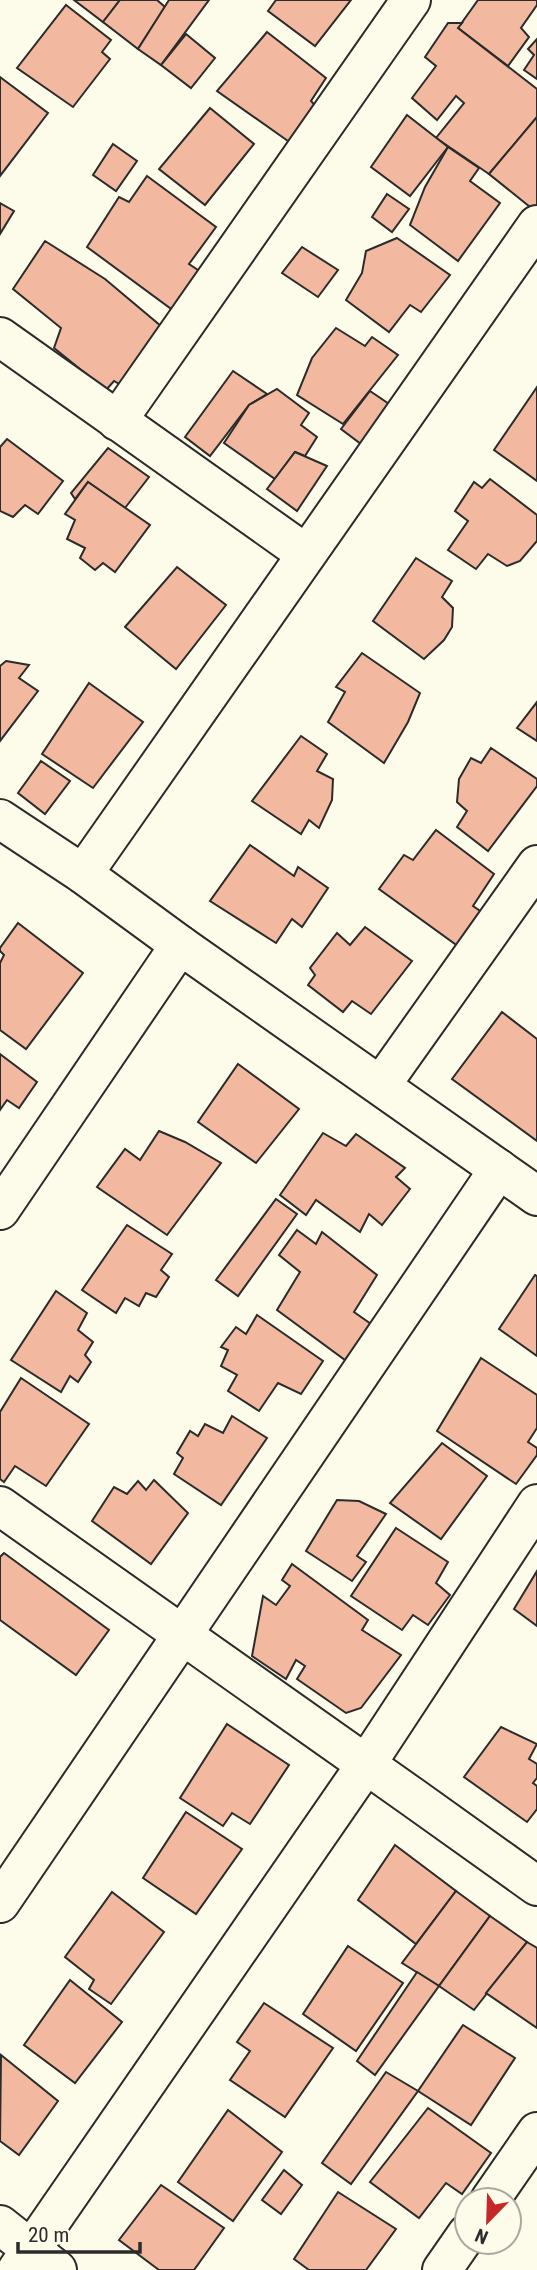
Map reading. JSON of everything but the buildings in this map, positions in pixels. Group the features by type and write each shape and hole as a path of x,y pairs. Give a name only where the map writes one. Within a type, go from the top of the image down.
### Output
{"street":[{"path":"117,421 411,0"},
{"path":"83,874 537,225"},
{"path":"0,337 306,554"},
{"path":"2,826 83,874 537,1196"},
{"path":"381,1086 537,866"},
{"path":"0,1210 180,945"},
{"path":"0,1903 499,1169"},
{"path":"0,2225 35,2263 537,1504"},
{"path":"0,1506 367,1763 537,1886"},
{"path":"500,2186 537,2132"},
{"path":"442,2270 453,2254"}]}
